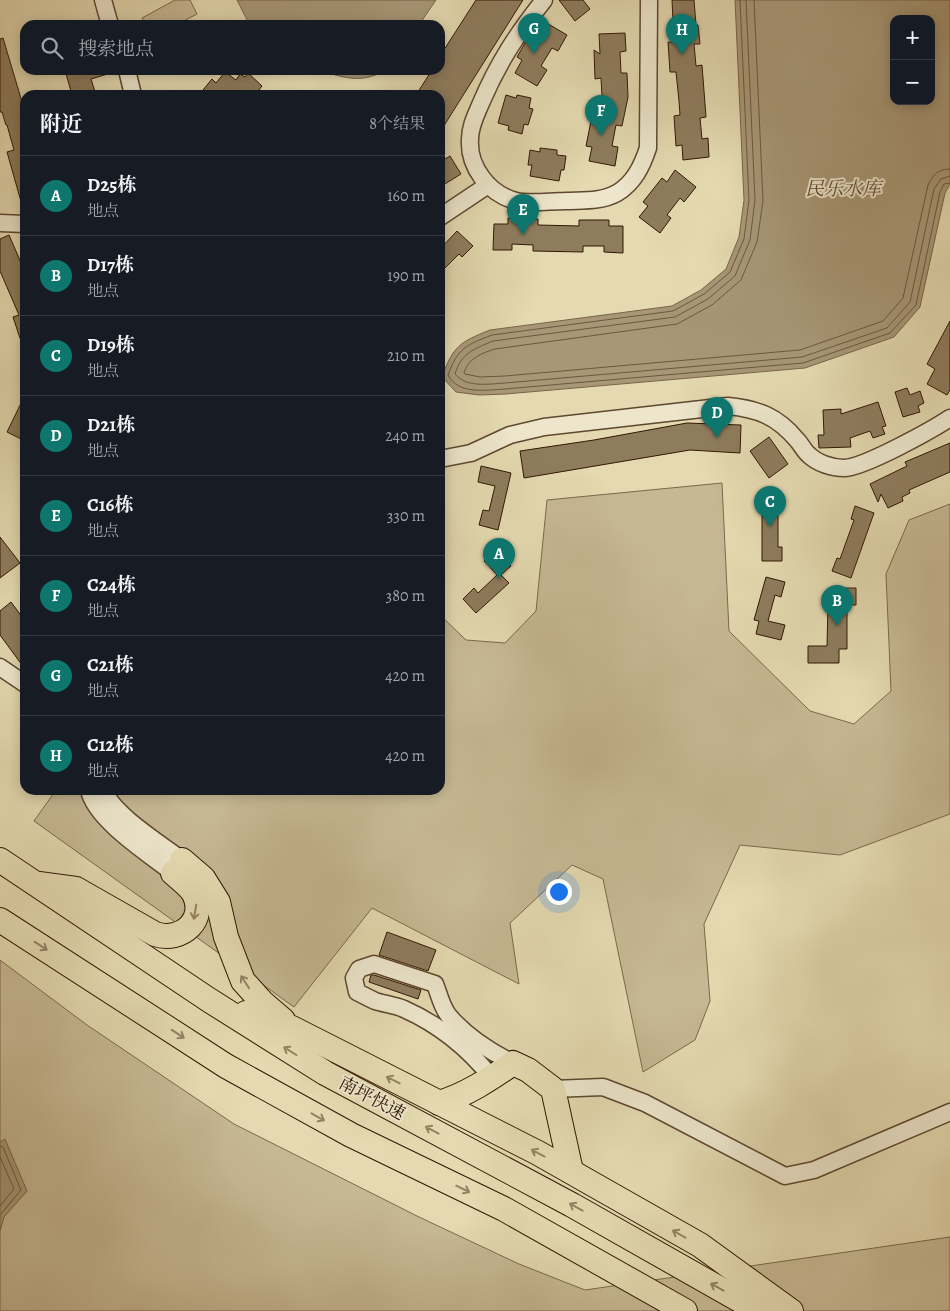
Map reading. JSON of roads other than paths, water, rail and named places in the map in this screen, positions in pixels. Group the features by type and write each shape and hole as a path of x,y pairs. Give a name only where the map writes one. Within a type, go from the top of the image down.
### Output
{"highway":[{"name":"南坪快速","path":"0,860 209,1000 325,1073 572,1205 759,1311"},
{"path":"33,883 76,889 155,934 165,937 176,936 188,929 194,920 198,907 193,893 178,867"},
{"path":"178,867 202,878 218,902 226,937 243,981 262,1002 292,1028"},
{"path":"0,920 226,1066 351,1135 504,1209 685,1311"},
{"path":"209,1000 292,1028 538,1153 700,1245 791,1311"},
{"path":"439,1103 456,1098 514,1064 528,1070 553,1089 571,1171"}],"street":[{"path":"103,0 109,20"},
{"path":"544,0 518,33 493,76 473,122 470,139 471,156 478,172 488,186 501,196 517,202 599,200 616,193 632,182 642,166 648,148 649,0"},
{"path":"128,75 132,90"},
{"path":"445,214 488,186"},
{"path":"0,223 20,224"},
{"path":"445,458 471,453 510,435 544,427 728,406 748,408 767,414 784,425 809,456 826,465 844,468 863,464 948,421"},
{"path":"0,667 20,681"},
{"path":"90,795 99,811 110,822 178,867"},
{"path":"108,795 114,807 178,867"},
{"path":"492,1078 480,1062 434,1024 403,1008 374,1000 357,992 354,978 359,969 374,964 435,984 448,1015 466,1032 494,1053 514,1064"},
{"path":"553,1089 603,1087 645,1102 785,1176 814,1170 950,1112"}],"water":[{"path":"237,0 436,0 422,20 247,20"},
{"name":"民乐水库","path":"735,0 950,0 950,184 945,193 920,307 894,337 805,368 479,395 456,392 445,380 446,367 459,346 471,338 490,330 672,306 701,290 726,269 739,237 744,200"},
{"path":"337,75 374,75 361,78"},
{"path":"5,1139 27,1191 4,1217 0,1231 0,1142"}],"place":[{"name":"C21栋","path":"534,54"},
{"name":"C12栋","path":"682,55"},
{"name":"C24栋","path":"601,136"},
{"name":"C16栋","path":"523,235"},
{"name":"D21栋","path":"717,438"},
{"name":"D19栋","path":"770,527"},
{"name":"D25栋","path":"499,579"},
{"name":"D17栋","path":"837,626"}]}
